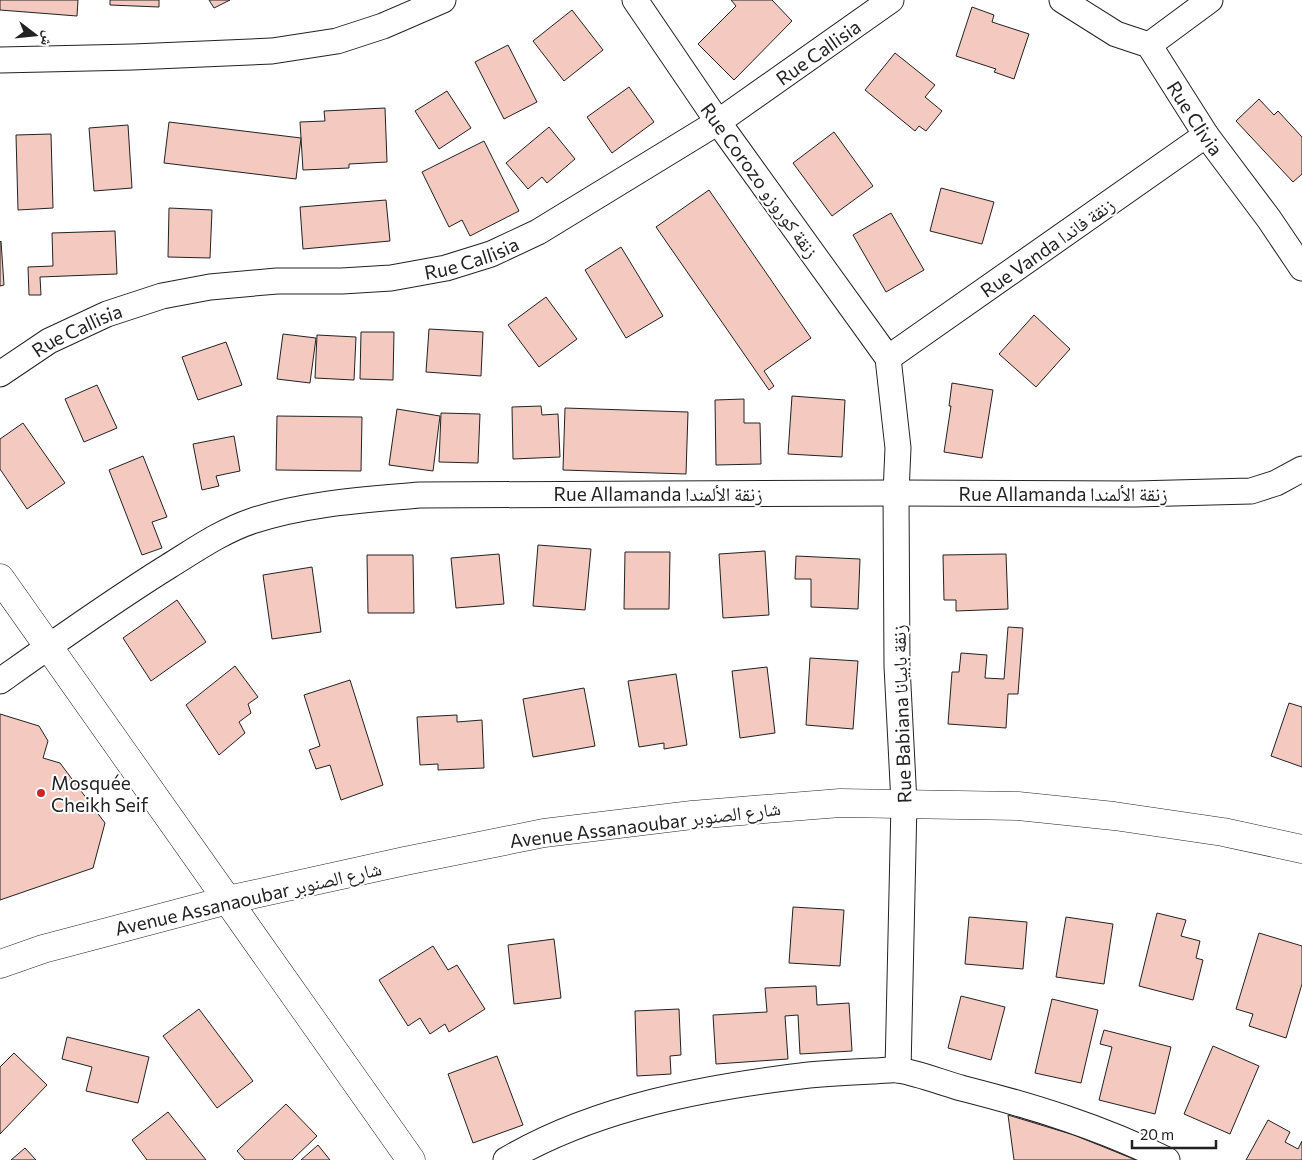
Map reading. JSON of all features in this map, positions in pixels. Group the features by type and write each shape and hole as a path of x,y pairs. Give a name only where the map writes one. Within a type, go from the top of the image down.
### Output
{"street":[{"path":"0,60 272,51 337,41 383,26 443,0"},
{"name":"Rue Corozo زنقة كوروزو","path":"635,0 718,122 888,358"},
{"name":"Rue Callisia","path":"0,374 49,342 107,314 162,296 210,287 277,281 342,282 391,278 446,268 491,254 538,232 718,122 891,0"},
{"path":"1062,0 1116,34 1149,46 1210,0"},
{"name":"Rue Clivia","path":"1149,46 1206,135 1269,218 1302,268"},
{"name":"Rue Vanda زنقة فاندا","path":"888,358 1206,135"},
{"name":"Rue Babiana زنقة بابيانا","path":"888,358 898,448 896,493 897,666 904,803 898,1070"},
{"name":"Rue Allamanda زنقة الألمندا","path":"0,681 141,584 208,542 251,522 303,508 420,495 1135,494 1251,491 1276,483 1302,469"},
{"path":"0,578 411,1160"},
{"name":"Avenue Assanaoubar شارع الصنوبر","path":"0,964 43,949 228,900 396,863 544,833 692,815 840,803 1018,806 1114,816 1223,832 1302,849"},
{"path":"506,1160 530,1145 598,1118 680,1094 828,1073 898,1070 1001,1098 1070,1120 1130,1142 1167,1160"}],"building":[{"path":"0,0 78,0 77,16 0,10"},
{"path":"110,0 159,0 159,7 110,5"},
{"path":"209,0 230,0 214,8"},
{"path":"731,0 772,0 792,21 734,80 698,44 736,6"},
{"path":"972,7 994,15 992,22 1029,34 1014,79 994,72 996,69 956,56"},
{"path":"572,10 603,50 564,81 533,41"},
{"path":"508,45 537,102 504,119 475,62"},
{"path":"895,53 935,85 925,97 942,111 926,131 919,126 915,131 865,90"},
{"path":"629,87 654,122 612,153 587,117"},
{"path":"447,91 471,128 439,149 415,111"},
{"path":"1259,99 1274,115 1278,111 1302,137 1302,174 1293,182 1236,121"},
{"path":"385,108 387,162 349,164 349,168 303,170 300,122 325,121 324,111"},
{"path":"169,122 301,138 296,179 164,163"},
{"path":"128,125 132,188 94,191 89,128"},
{"path":"549,127 575,159 547,183 542,177 528,189 506,163"},
{"path":"834,132 873,186 832,216 793,163"},
{"path":"51,134 53,208 18,210 16,135"},
{"path":"484,141 519,211 470,236 462,220 449,227 422,172"},
{"path":"941,188 994,202 982,244 930,231"},
{"path":"709,190 811,338 764,371 774,386 769,390 656,227"},
{"path":"386,200 390,241 303,249 300,207"},
{"path":"169,208 212,210 210,258 168,257"},
{"path":"891,213 924,270 886,292 853,235"},
{"path":"115,231 117,274 40,277 41,295 29,295 28,267 53,266 52,233"},
{"path":"0,242 4,285 0,286"},
{"path":"621,247 663,316 626,338 585,270"},
{"path":"546,297 577,339 539,367 508,325"},
{"path":"1034,315 1070,349 1036,387 999,354"},
{"path":"429,329 483,332 481,376 426,372"},
{"path":"361,332 394,332 393,380 360,379"},
{"path":"283,334 316,338 310,383 277,379"},
{"path":"317,335 356,337 354,380 315,378"},
{"path":"226,342 242,385 198,400 182,357"},
{"path":"952,383 993,390 982,458 944,452 951,406 949,406"},
{"path":"97,385 117,428 84,442 65,399"},
{"path":"792,396 845,400 842,457 788,454"},
{"path":"744,399 744,423 760,423 761,464 716,465 715,400"},
{"path":"541,406 542,415 558,414 560,457 513,459 512,407"},
{"path":"565,408 688,412 686,474 563,470"},
{"path":"397,409 440,416 433,471 389,465"},
{"path":"441,413 480,414 478,463 439,462"},
{"path":"277,416 362,417 361,471 276,470"},
{"path":"23,423 65,483 27,509 0,469 0,439"},
{"path":"234,436 240,471 216,476 219,486 202,490 193,444"},
{"path":"143,456 167,517 152,522 162,548 142,555 109,470"},
{"path":"538,545 591,549 585,610 533,606"},
{"path":"765,551 769,615 723,618 719,554"},
{"path":"625,552 670,552 669,609 624,609"},
{"path":"499,554 504,604 456,608 451,558"},
{"path":"1006,554 1008,609 956,611 956,600 944,600 943,555"},
{"path":"367,555 413,555 414,613 368,613"},
{"path":"796,556 860,559 858,609 811,607 811,579 795,579"},
{"path":"312,567 321,632 272,639 263,575"},
{"path":"177,600 206,642 151,681 123,638"},
{"path":"1008,627 1023,628 1018,694 1008,694 1006,728 948,724 952,672 959,672 961,653 987,655 985,678 1004,679"},
{"path":"810,658 858,661 853,729 806,725"},
{"path":"235,666 258,697 248,704 251,713 239,722 245,733 219,755 186,705"},
{"path":"767,667 775,733 740,738 732,671"},
{"path":"676,674 687,745 664,749 664,743 639,747 628,681"},
{"path":"350,680 383,785 341,800 330,765 316,769 309,750 320,746 304,695"},
{"path":"584,688 595,746 533,757 523,699"},
{"path":"1289,703 1302,707 1302,767 1271,756"},
{"name":"Mosquée Cheikh Seif","path":"0,714 39,726 48,741 43,758 60,763 105,823 93,868 0,900"},
{"path":"457,715 457,722 482,720 484,768 438,770 438,764 420,765 417,717"},
{"path":"793,907 844,910 840,966 789,963"},
{"path":"1157,913 1186,920 1181,936 1200,941 1196,958 1203,960 1193,1000 1139,986"},
{"path":"969,917 1027,922 1023,969 965,964"},
{"path":"1066,917 1113,924 1104,984 1056,977"},
{"path":"1259,933 1302,946 1302,984 1286,1038 1249,1026 1253,1014 1236,1009"},
{"path":"554,939 561,998 514,1004 508,945"},
{"path":"433,946 448,970 457,965 485,1009 449,1032 445,1024 430,1034 420,1018 408,1026 379,980"},
{"path":"816,986 817,1005 849,1003 852,1051 800,1054 798,1015 785,1016 788,1059 716,1064 713,1015 767,1012 765,988"},
{"path":"961,996 1005,1007 991,1060 948,1048"},
{"path":"1052,999 1098,1010 1081,1083 1035,1073"},
{"path":"199,1009 253,1081 217,1108 163,1036"},
{"path":"679,1009 681,1055 670,1056 671,1074 637,1076 635,1011"},
{"path":"1104,1030 1171,1047 1155,1114 1099,1100 1112,1047 1100,1044"},
{"path":"67,1037 149,1057 138,1103 86,1091 92,1067 62,1059"},
{"path":"1213,1046 1259,1066 1230,1134 1184,1114"},
{"path":"14,1053 47,1085 0,1134 0,1067"},
{"path":"497,1056 523,1125 473,1143 448,1074"},
{"path":"286,1104 317,1136 292,1160 245,1160 237,1151"},
{"path":"168,1112 206,1160 147,1160 132,1140"},
{"path":"1008,1115 1074,1135 1136,1160 1014,1160"},
{"path":"1268,1120 1290,1132 1285,1142 1298,1149 1302,1141 1302,1160 1246,1160"},
{"path":"318,1145 330,1160 301,1160"},
{"path":"25,1148 36,1160 11,1160"}],"place":[{"name":"Mosquée Cheikh Seif","path":"41,793"}]}
